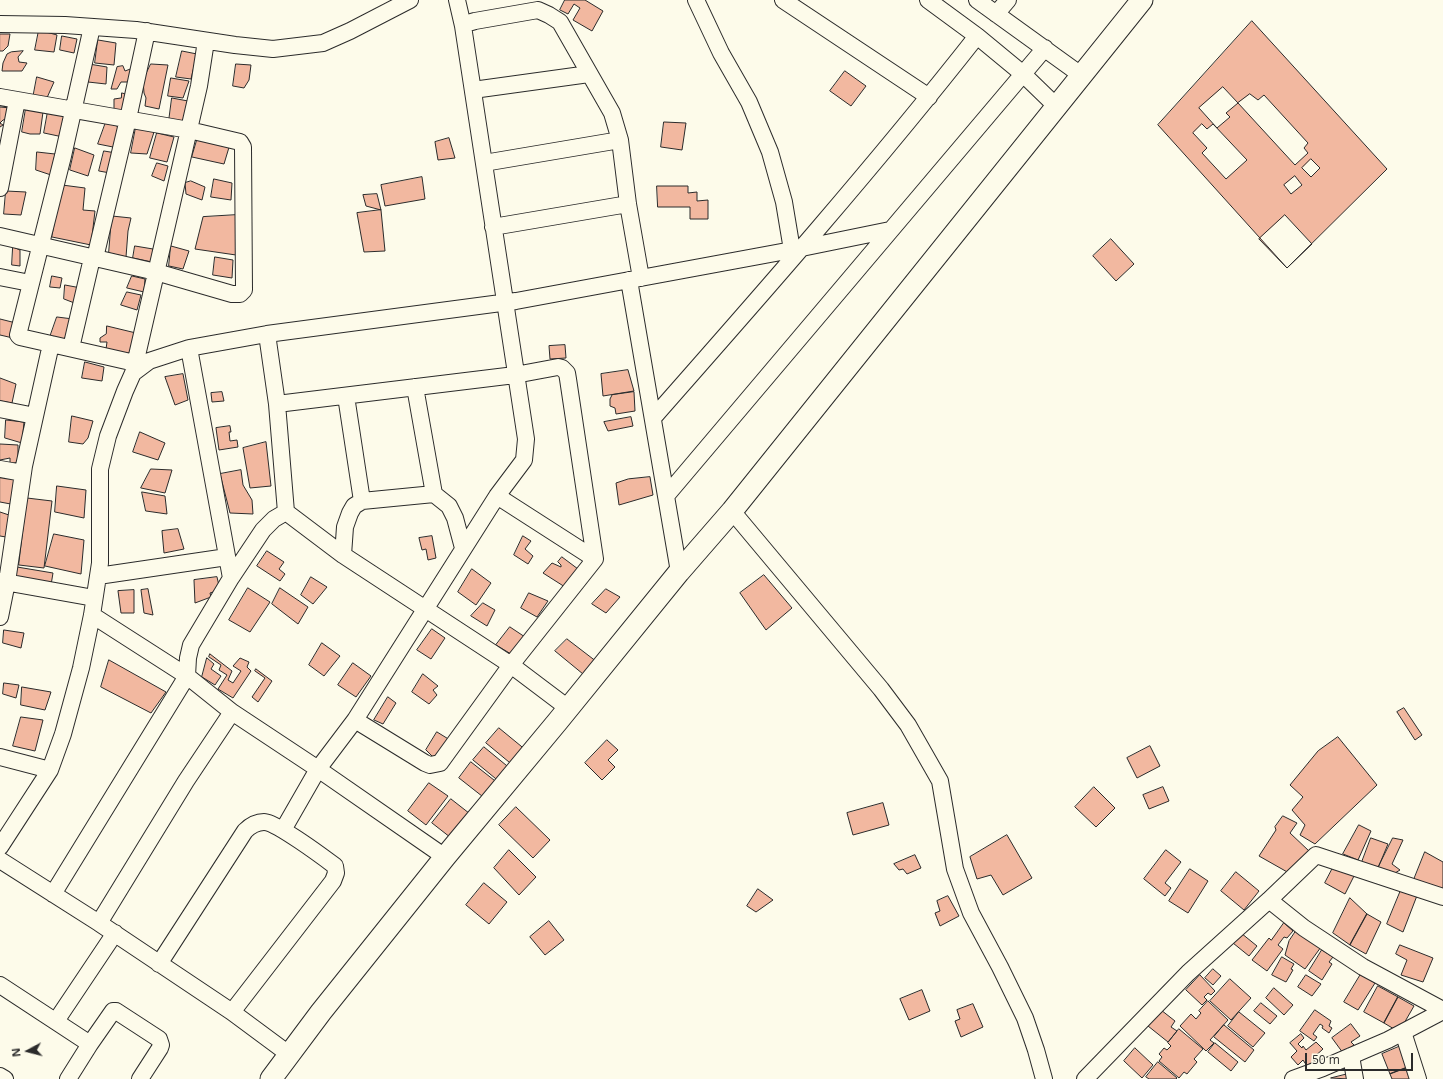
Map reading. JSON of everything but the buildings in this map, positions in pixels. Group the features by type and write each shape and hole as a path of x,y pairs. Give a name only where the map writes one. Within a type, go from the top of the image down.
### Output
{"main road":[{"path":"271,1079 321,1012 445,857 679,572 732,511 1142,0"}],"street":[{"path":"0,24 92,26 147,31 206,41 273,49 323,43 350,31 410,0"},
{"path":"283,830 318,769 355,720 496,496 524,460 526,439 515,375 463,26 457,0"},
{"path":"696,0 721,53 749,102 770,152 798,249"},
{"path":"783,0 929,97"},
{"path":"928,0 977,36 1023,74 1056,106"},
{"path":"977,0 1082,75"},
{"path":"996,14 1008,0"},
{"path":"463,26 475,21 538,10 549,15 560,22 612,113 620,140 635,279 653,418 679,572"},
{"path":"92,26 63,156 18,335 20,337 71,348 134,368 148,361 189,348 267,334 505,302 798,249 890,230"},
{"path":"71,348 128,120 147,31"},
{"path":"653,418 929,97 977,36"},
{"path":"0,847 50,770 63,734 81,668 92,615 100,563 100,469 108,436 134,368 199,86 206,41"},
{"path":"666,496 1045,48"},
{"path":"473,90 589,74"},
{"path":"0,97 188,130 240,142 243,147 244,290 240,294 232,294 156,272 0,236"},
{"path":"0,188 17,100"},
{"path":"484,163 620,140"},
{"path":"493,227 628,204"},
{"path":"0,277 30,283"},
{"path":"267,334 277,404 286,512 344,555 511,665 568,708"},
{"path":"0,617 3,582 23,473 51,344"},
{"path":"189,348 232,578"},
{"path":"277,404 515,375 558,367 562,368 567,373 595,560 511,665 440,763 435,765 425,763 355,720"},
{"path":"415,387 434,494 449,506 455,518 463,548"},
{"path":"346,396 362,501"},
{"path":"0,409 35,416"},
{"path":"0,469 23,473"},
{"path":"344,555 345,526 354,506 362,501 434,494"},
{"path":"496,496 595,560"},
{"path":"732,511 886,695 908,725 940,781 955,869 971,913 1025,1018 1044,1079"},
{"path":"53,894 187,676 188,658 191,645 263,530 274,519 286,512"},
{"path":"98,576 227,557"},
{"path":"3,582 94,598"},
{"path":"92,615 187,676 232,712 318,769 445,857"},
{"path":"100,923 186,781 232,712"},
{"path":"0,757 50,770"},
{"path":"159,964 245,831 256,823 266,821 283,830 335,866 336,873 333,881 232,1012"},
{"path":"1085,1079 1188,973 1269,900 1316,855 1443,897"},
{"path":"0,860 100,923 232,1012 290,1055"},
{"path":"1269,900 1304,928 1363,968 1443,1010"},
{"path":"56,1021 114,933"},
{"path":"0,985 90,1044"},
{"path":"1293,1079 1388,1040 1443,1010"},
{"path":"68,1079 113,1011 116,1011 159,1038 161,1045 160,1048 141,1079"},
{"path":"1403,1032 1418,1079"},
{"path":"1351,1056 1355,1079"},
{"path":"0,1076 5,1079"}]}
